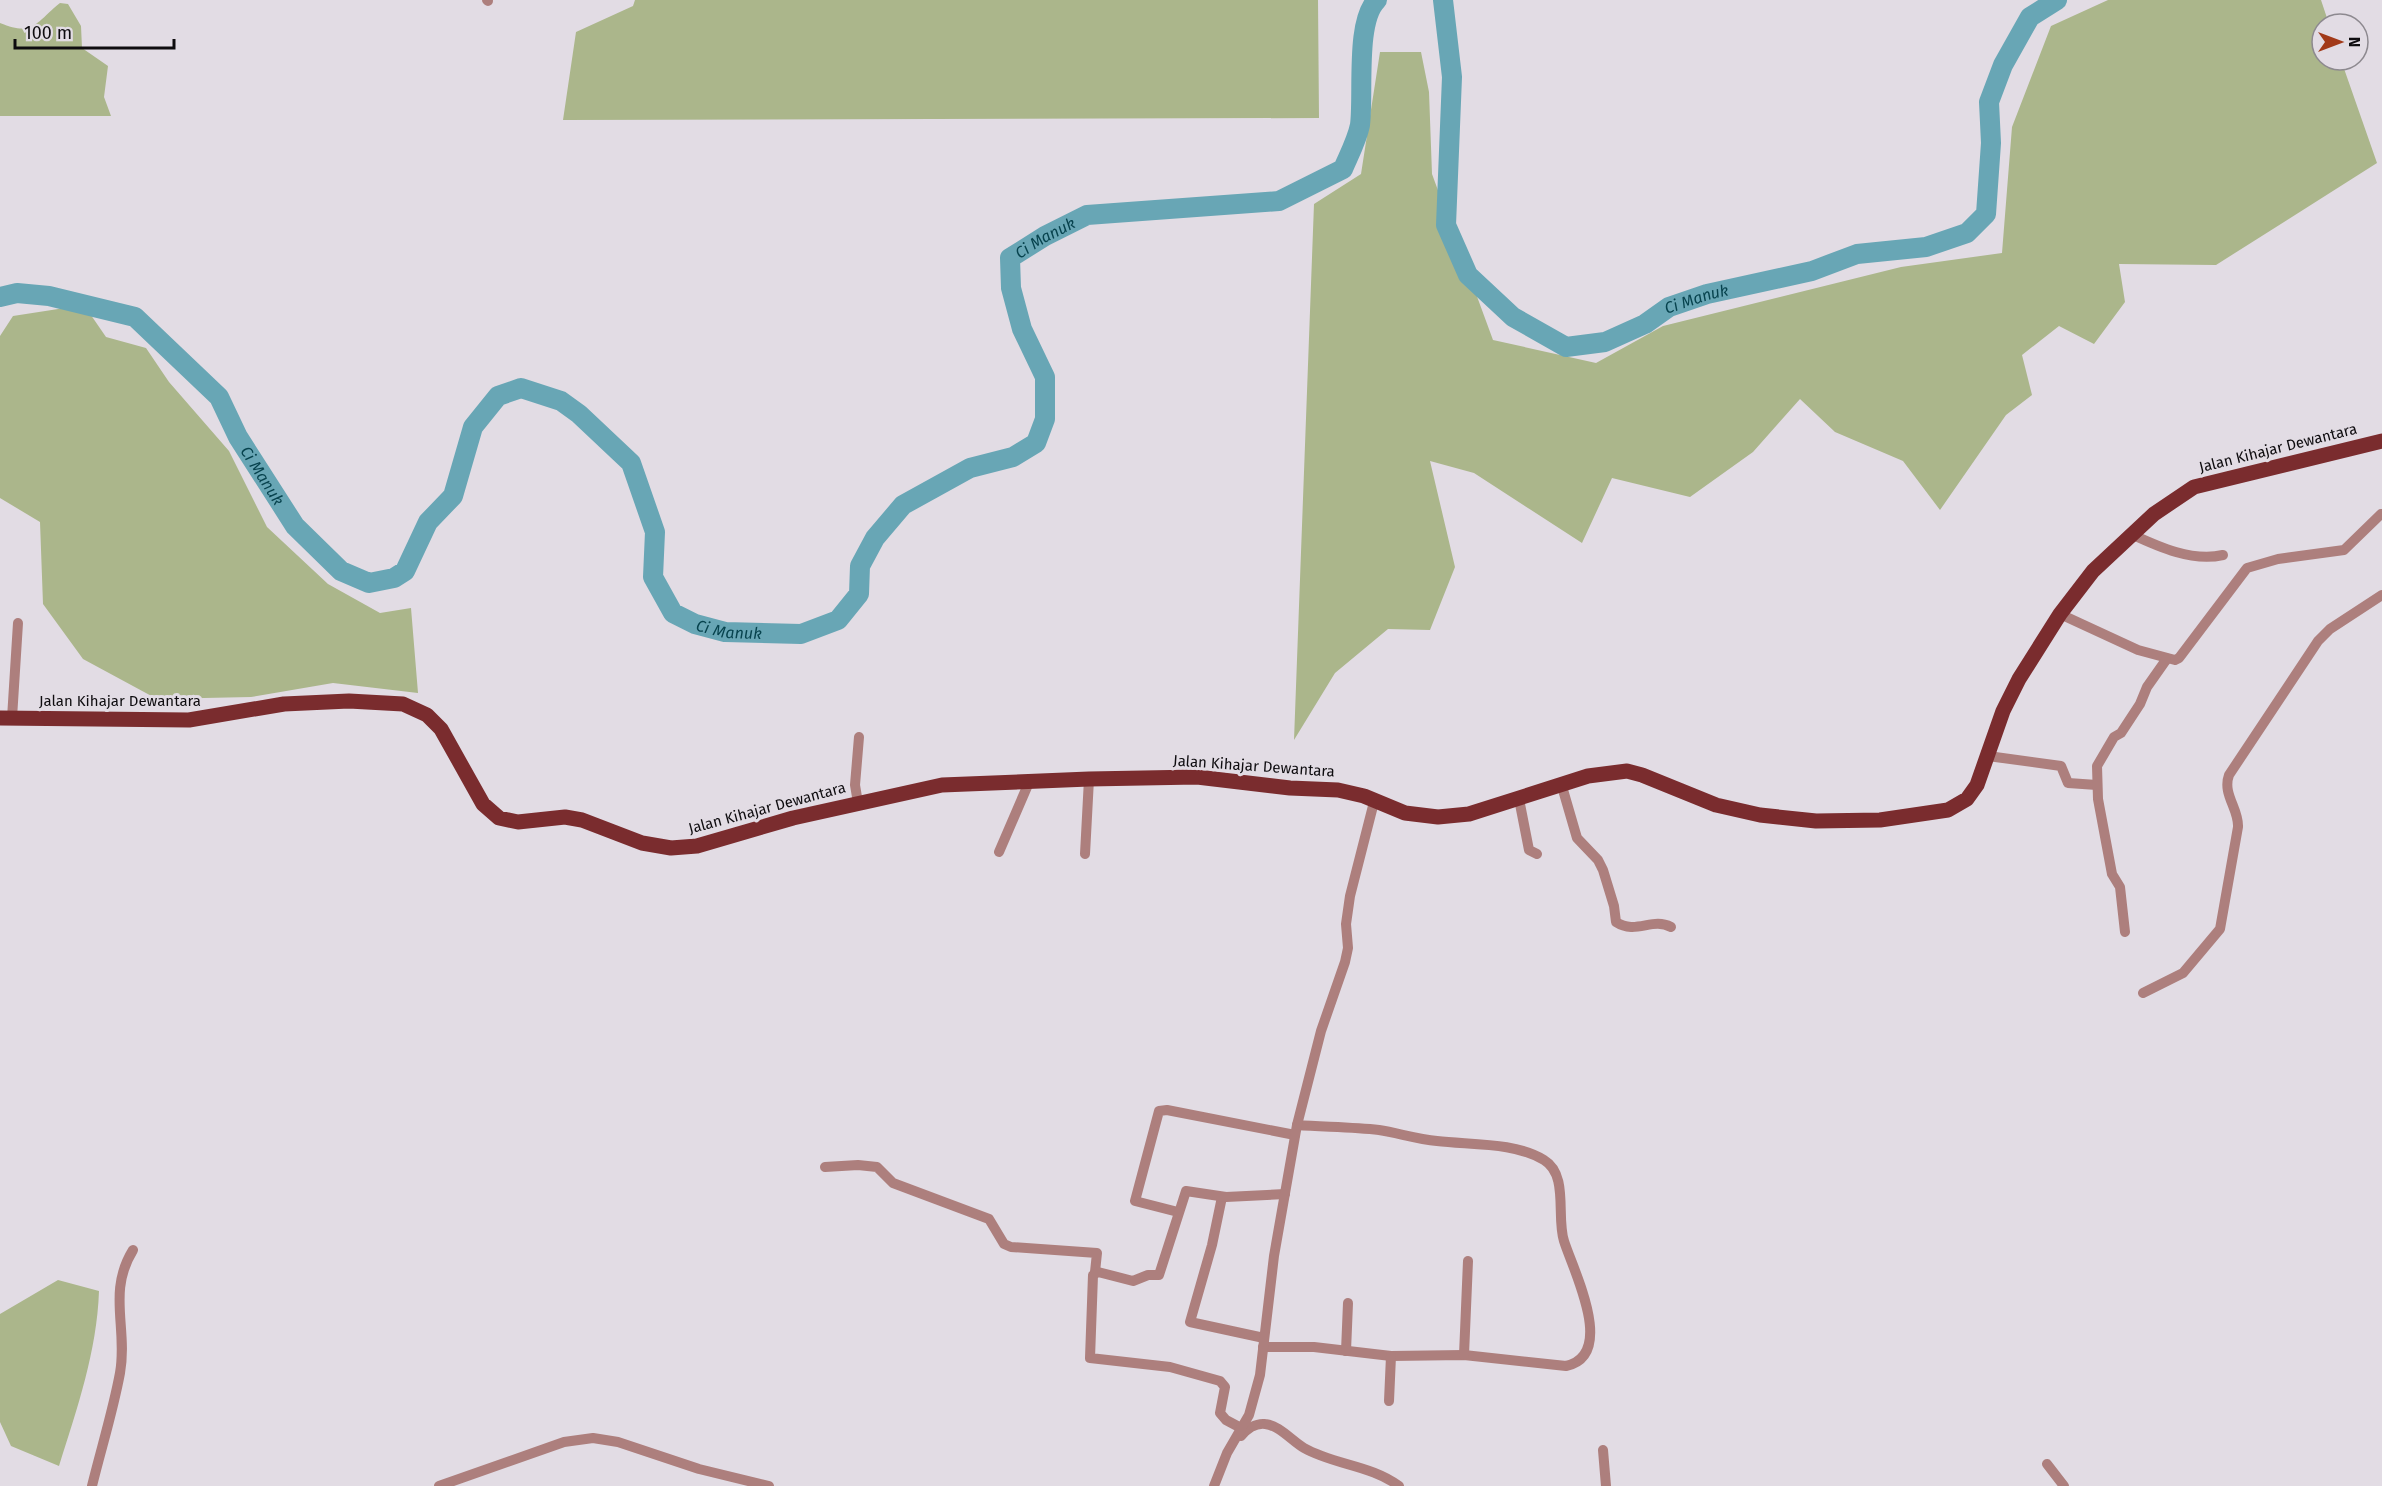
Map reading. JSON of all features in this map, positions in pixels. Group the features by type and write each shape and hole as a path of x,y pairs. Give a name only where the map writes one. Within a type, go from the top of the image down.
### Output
{"main road":[{"name":"Jalan Kihajar Dewantara","path":"6,718 189,720 223,717 284,704 349,701 404,704 427,715 441,729 483,804 500,818 518,822 565,817 582,820 620,836 660,847 697,846 794,818 942,785 1030,780 1197,777 1290,788 1338,790 1364,796 1405,813 1438,817 1469,814 1561,783 1604,772 1627,771 1642,775 1687,795 1733,809 1794,819 1859,822 1956,807 1973,792 2008,700 2060,614 2093,571 2154,514 2194,487 2382,441"}],"street":[{"path":"2060,614 2166,660 2179,658 2247,568 2278,558 2344,550 2381,514"},
{"path":"2131,534 2168,550 2202,558 2223,555"},
{"path":"2143,993 2183,974 2220,929 2238,827 2238,818 2227,790 2229,775 2318,641 2331,629 2382,595"},
{"path":"6,718 18,623"},
{"path":"2125,932 2121,892 2112,874 2097,785 2100,760 2140,704 2147,687 2166,660"},
{"path":"858,803 855,785 859,737"},
{"path":"1988,756 2059,766 2063,768 2065,780 2068,783 2097,785"},
{"path":"1085,854 1089,779"},
{"path":"999,852 1030,780"},
{"path":"1561,783 1577,838 1598,860 1604,870 1616,922 1634,928 1658,923 1671,927"},
{"path":"1519,799 1529,850 1538,854"},
{"path":"1214,1486 1227,1453 1249,1415 1258,1384 1296,1130 1321,1031 1345,962 1350,896 1374,802"},
{"path":"1178,1212 1135,1201 1160,1111 1296,1130 1379,1130 1407,1137 1512,1149 1535,1155 1554,1167 1558,1176 1559,1220 1563,1240 1590,1320 1590,1341 1586,1351 1581,1360 1566,1366 1464,1355 1391,1356 1264,1342 1190,1322 1212,1245 1222,1197"},
{"path":"825,1167 858,1165 877,1167 893,1183 989,1219 1004,1244 1011,1247 1097,1253 1089,1330 1090,1358 1125,1360 1170,1367 1220,1381 1225,1387 1220,1413 1226,1420 1241,1428"},
{"path":"1095,1272 1133,1281 1148,1275 1159,1275 1186,1191 1222,1197 1286,1194"},
{"path":"92,1486 120,1372 121,1271 133,1250"},
{"path":"1464,1355 1468,1261"},
{"path":"1346,1351 1348,1303"},
{"path":"1389,1401 1391,1356"},
{"path":"1227,1453 1249,1428 1265,1424 1314,1453 1361,1467 1399,1486"},
{"path":"439,1486 555,1445 593,1438 618,1442 699,1469 769,1486"},
{"path":"1603,1450 1606,1486"},
{"path":"2047,1464 2064,1486"}],"green space":[{"path":"635,0 1318,0 1319,118 563,120 576,32 633,6"},
{"path":"2108,0 2321,0 2325,12 2310,12 2310,72 2345,72 2377,163 2216,265 2119,264 2125,302 2094,344 2059,326 2022,355 2032,395 2006,415 1940,510 1903,461 1835,432 1800,399 1753,452 1690,497 1612,478 1582,543 1474,473 1430,461 1455,567 1430,630 1388,629 1335,673 1294,740 1314,204 1361,174 1380,52 1421,52 1429,92 1432,174 1493,340 1596,363 1663,326 1901,267 2002,253 2012,127 2051,26"},
{"path":"60,3 68,4 81,26 82,48 108,66 104,97 111,116 0,116 0,23 11,27 28,28"},
{"path":"84,305 106,337 146,348 169,382 229,451 267,527 328,584 380,613 411,608 418,693 333,683 251,697 157,699 83,659 43,604 40,522 0,498 0,336 13,316"},
{"path":"58,1280 99,1291 90,1358 59,1466 11,1446 0,1422 0,1314"}],"waterway":[{"name":"Ci Manuk","path":"0,297 17,293 49,296 135,317 219,397 238,437 295,526 341,571 369,583 394,578 405,571 428,522 453,496 473,427 498,396 521,388 561,401 579,414 631,463 655,532 653,577 673,613 695,624 725,632 801,634 838,620 859,594 860,566 875,538 903,505 970,468 1013,457 1036,443 1045,419 1045,377 1022,329 1011,288 1010,258 1045,236 1087,215 1279,201 1343,169 1360,125 1363,41 1370,10 1377,0"},
{"name":"Ci Manuk","path":"1443,0 1452,77 1446,225 1468,275 1513,317 1566,347 1605,342 1645,324 1669,307 1707,294 1812,271 1857,254 1926,247 1967,233 1986,214 1991,143 1989,102 2003,65 2030,17 2057,0"}]}
